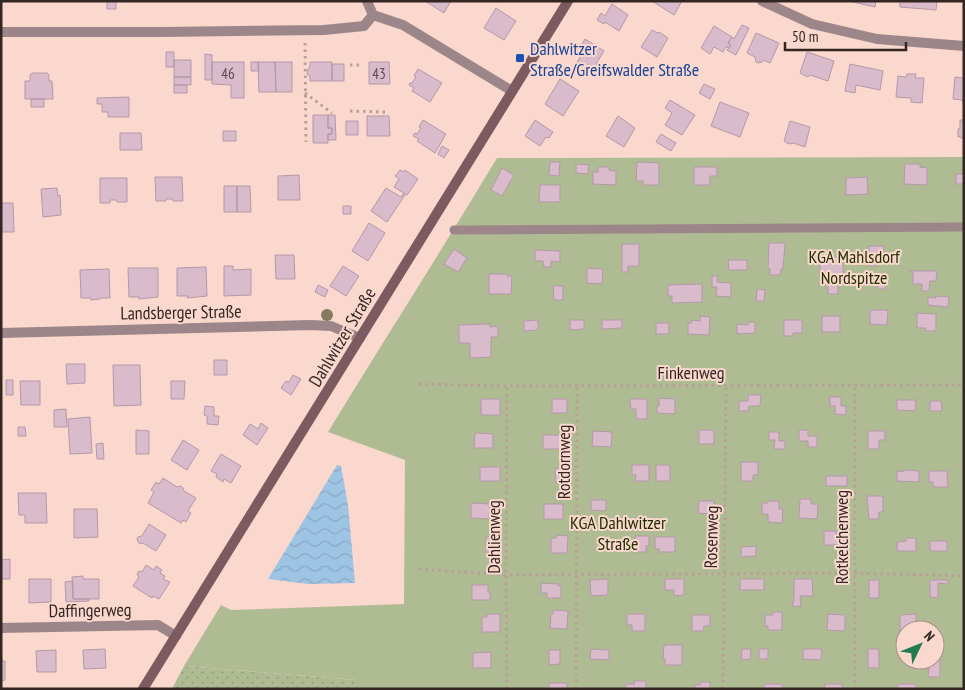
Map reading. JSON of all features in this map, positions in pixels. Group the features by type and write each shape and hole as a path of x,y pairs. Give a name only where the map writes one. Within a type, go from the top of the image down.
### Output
{"main road":[{"name":"Dahlwitzer Straße","path":"143,689 568,1"}],"street":[{"path":"367,1 373,15 403,25 512,91"},
{"path":"762,1 812,24 878,39 964,46"},
{"path":"1,32 324,30 364,26 373,15"},
{"name":"Landsberger Straße","path":"1,333 310,325 332,326 360,338"},
{"name":"Daffingerweg","path":"1,628 158,625 176,636"}],"lane":[{"path":"454,230 964,227"}],"path":[{"path":"305,30 306,142"},
{"path":"350,65 363,66"},
{"path":"306,93 332,113"},
{"path":"350,111 386,112"},
{"name":"Finkenweg","path":"419,384 507,386 964,385"},
{"name":"Rotdornweg","path":"576,689 577,385"},
{"name":"Rosenweg","path":"723,689 726,385"},
{"name":"Rotkelchenweg","path":"855,689 856,385"},
{"name":"Dahlienweg","path":"507,386 507,689"},
{"path":"419,569 506,575 854,573 964,576"}],"green space":[{"name":"KGA Dahlwitzer Straße","path":"964,157 964,689 357,689 357,680 184,666 221,605 231,610 404,604 405,460 328,432 497,158"},
{"path":"184,666 357,680 357,689 172,689"}],"water":[{"path":"337,465 341,466 348,505 355,583 308,584 268,579"}],"building":[{"path":"107,1 116,1 116,9 107,9"},
{"path":"425,1 451,1 444,13"},
{"path":"652,1 682,1 674,15"},
{"path":"849,1 876,1 875,7"},
{"path":"900,1 937,1 936,10 900,7"},
{"path":"612,4 628,15 619,31 605,22 604,24 597,20 601,13 605,16"},
{"path":"496,8 516,21 504,40 484,28"},
{"path":"742,25 749,28 736,55 727,50 731,45 728,43 732,37 734,39"},
{"path":"714,26 732,37 728,43 731,45 729,48 726,47 723,52 714,47 710,54 701,48"},
{"path":"652,30 668,38 657,57 641,47"},
{"path":"756,33 779,43 770,63 763,60 759,63 756,62 755,57 747,53"},
{"path":"585,39 604,51 596,64 600,69 598,72 594,73 577,62 585,50 580,47"},
{"path":"166,52 174,52 174,67 166,67"},
{"path":"807,52 834,61 828,81 810,75 808,77 800,73"},
{"path":"205,54 212,55 212,80 205,80"},
{"path":"174,60 191,60 191,77 174,77"},
{"path":"212,62 244,62 244,98 231,98 231,85 212,84"},
{"path":"251,62 258,62 259,71 251,71"},
{"path":"258,62 275,62 276,92 259,92"},
{"path":"275,62 292,62 292,92 276,92"},
{"path":"310,62 332,62 332,81 310,81 310,76 307,74"},
{"path":"369,62 389,62 390,84 369,84"},
{"path":"332,64 344,64 344,81 332,81"},
{"path":"850,64 883,71 880,90 856,85 855,93 845,91"},
{"path":"418,69 442,83 430,102 412,91 414,88 409,85 416,77 414,76"},
{"path":"32,73 47,73 49,75 49,81 52,81 53,99 25,99 25,81 30,81"},
{"path":"907,74 916,74 915,78 924,78 922,103 911,102 911,98 896,97 898,76 906,77"},
{"path":"174,77 191,77 191,85 174,85"},
{"path":"955,77 964,78 964,102 962,102 963,100 953,99"},
{"path":"560,79 579,91 563,116 545,104"},
{"path":"704,84 715,89 710,99 699,93"},
{"path":"174,85 187,85 187,93 174,93"},
{"path":"129,97 129,117 108,117 108,112 102,112 102,104 97,104 97,98"},
{"path":"31,99 44,99 44,107 31,107"},
{"path":"670,100 695,115 682,135 665,125 672,113 665,108"},
{"path":"720,102 749,113 740,137 711,126"},
{"path":"313,115 328,115 328,128 332,128 332,134 328,134 328,143 313,143"},
{"path":"328,115 335,115 336,140 328,140 328,134 332,134 332,128 328,128"},
{"path":"367,116 389,116 390,136 367,136"},
{"path":"618,116 635,128 624,147 606,136"},
{"path":"423,120 446,134 435,153 417,141 419,139 413,136 421,128 419,127"},
{"path":"535,120 553,132 549,138 546,137 540,146 525,136"},
{"path":"960,120 964,120 964,138 958,137"},
{"path":"346,121 358,121 358,135 346,135"},
{"path":"790,121 810,127 805,147 784,141"},
{"path":"223,131 236,131 236,141 223,141"},
{"path":"120,133 141,133 142,150 120,150"},
{"path":"661,134 676,143 671,151 656,142"},
{"path":"442,146 449,150 444,158 438,154"},
{"path":"550,162 560,162 559,176 549,175"},
{"path":"637,162 659,163 659,185 643,185 643,181 636,181"},
{"path":"576,164 589,165 588,174 576,173"},
{"path":"905,164 920,164 920,167 927,168 927,185 904,184"},
{"path":"598,167 609,167 609,170 616,171 616,185 593,184 593,172 598,172"},
{"path":"694,167 717,167 717,176 710,176 710,185 694,185"},
{"path":"502,168 514,175 502,196 491,190"},
{"path":"400,170 404,172 405,170 418,179 407,195 394,187 399,179 395,176"},
{"path":"956,174 964,174 964,184 956,184"},
{"path":"299,175 300,200 278,200 278,176"},
{"path":"155,177 182,177 183,201 166,199 166,201 156,201"},
{"path":"867,177 868,194 846,195 846,178"},
{"path":"100,178 127,178 127,202 110,200 110,203 100,203"},
{"path":"540,185 560,185 560,202 539,202"},
{"path":"224,186 237,186 237,212 224,212"},
{"path":"237,186 250,186 251,212 237,212"},
{"path":"57,188 58,196 60,195 61,215 43,217 41,189"},
{"path":"386,188 401,197 403,194 405,195 387,222 371,211"},
{"path":"1,203 13,203 14,232 1,232"},
{"path":"343,206 351,206 351,214 343,214"},
{"path":"369,223 385,233 368,261 352,251"},
{"path":"769,243 785,243 783,269 781,269 780,275 770,275 770,269 768,268"},
{"path":"622,244 639,244 639,266 628,266 628,272 622,272"},
{"path":"869,246 884,246 883,261 877,260 877,266 869,266"},
{"path":"454,249 467,258 458,272 444,264"},
{"path":"535,250 560,251 560,262 551,261 551,267 544,267 543,261 535,261"},
{"path":"275,255 294,255 295,279 276,279"},
{"path":"820,257 838,257 837,262 843,262 843,274 838,274 838,294 828,294 828,285 820,285"},
{"path":"728,260 747,260 747,270 729,270"},
{"path":"224,266 233,266 233,270 251,269 251,295 224,296"},
{"path":"343,266 359,276 346,296 330,286"},
{"path":"206,267 207,296 187,298 188,296 177,296 177,268"},
{"path":"128,268 158,268 158,297 139,299 139,297 129,297"},
{"path":"587,268 603,269 602,284 587,283"},
{"path":"109,269 110,298 91,300 91,298 81,298 80,270"},
{"path":"910,271 937,271 936,281 930,281 929,291 922,291 922,284 913,284 913,272"},
{"path":"489,274 507,274 507,276 512,276 511,294 489,294"},
{"path":"712,276 718,276 717,282 731,283 731,297 716,296 717,287 712,287"},
{"path":"878,276 886,276 885,289 878,289"},
{"path":"702,284 702,302 672,303 672,296 668,296 668,285"},
{"path":"318,285 328,290 325,297 315,292"},
{"path":"553,286 563,286 563,300 554,300"},
{"path":"757,289 765,290 764,301 756,301"},
{"path":"936,296 949,297 948,307 928,305 928,297 936,298"},
{"path":"870,310 888,310 887,325 870,324"},
{"path":"917,313 936,314 936,331 925,331 926,328 917,328"},
{"path":"700,316 710,317 709,335 688,334 688,323 691,323 692,320 700,321"},
{"path":"822,316 840,316 840,332 822,332"},
{"path":"538,320 538,330 524,331 524,321"},
{"path":"570,320 584,320 584,329 570,330"},
{"path":"602,320 622,320 622,328 602,329"},
{"path":"784,320 802,320 802,333 784,336"},
{"path":"748,322 755,322 755,333 737,334 737,324 748,325"},
{"path":"656,323 669,323 669,334 656,334"},
{"path":"490,324 490,327 498,326 498,337 491,337 491,357 470,358 470,343 459,343 459,325"},
{"path":"214,360 227,360 227,375 214,375"},
{"path":"66,364 85,364 85,383 67,384"},
{"path":"113,365 140,365 141,405 114,406"},
{"path":"293,375 301,379 291,395 281,388 286,381 289,382"},
{"path":"6,380 13,380 13,395 6,395"},
{"path":"20,381 40,381 40,405 21,405"},
{"path":"171,381 185,381 184,399 171,399"},
{"path":"748,395 761,395 760,406 749,406 748,411 739,411 739,401 748,401"},
{"path":"830,397 841,397 841,406 846,406 846,415 835,414 835,406 830,406"},
{"path":"659,398 675,399 675,414 657,413"},
{"path":"481,399 500,399 500,415 481,415"},
{"path":"552,399 567,399 567,413 552,413"},
{"path":"630,399 647,399 647,419 636,419 636,409 631,409"},
{"path":"897,400 916,400 915,411 897,410"},
{"path":"930,401 941,401 942,411 930,411"},
{"path":"205,406 214,407 214,416 219,416 218,425 207,424 207,416 204,415"},
{"path":"66,409 67,427 54,427 54,410"},
{"path":"90,417 92,453 70,454 68,419"},
{"path":"261,423 268,428 257,445 243,435 250,424 258,429"},
{"path":"18,427 25,427 26,436 18,436"},
{"path":"136,430 149,431 149,454 136,454"},
{"path":"699,430 714,430 714,444 699,444"},
{"path":"799,430 808,430 808,436 817,436 817,447 808,447 808,441 799,441"},
{"path":"593,431 612,432 611,447 592,446"},
{"path":"868,431 885,431 885,440 879,440 879,449 868,449"},
{"path":"769,432 779,432 779,441 785,441 785,449 774,449 775,440 769,440"},
{"path":"475,433 493,434 493,448 474,448"},
{"path":"543,435 562,435 562,449 543,449"},
{"path":"183,440 199,450 187,470 171,460"},
{"path":"103,443 104,459 97,459 96,444"},
{"path":"221,454 241,466 231,483 224,479 223,482 216,477 217,474 211,471"},
{"path":"741,462 758,462 758,475 753,475 753,481 741,481"},
{"path":"632,465 649,465 649,481 635,481 636,475 632,475"},
{"path":"656,465 670,465 670,481 656,481"},
{"path":"480,467 500,467 500,481 480,481"},
{"path":"556,468 570,468 570,476 567,476 567,483 555,482"},
{"path":"903,470 919,471 919,482 897,481 897,471 903,472"},
{"path":"929,471 947,471 948,487 933,487 933,482 929,482"},
{"path":"826,476 847,476 847,486 826,486"},
{"path":"163,478 177,487 181,486 184,491 196,498 188,511 191,513 186,522 183,520 181,523 148,503 154,492 151,490 156,482 159,484"},
{"path":"18,493 46,493 47,523 25,523 25,515 19,515"},
{"path":"867,496 883,496 883,512 879,512 879,519 869,519"},
{"path":"800,499 811,499 811,504 818,504 817,519 799,518"},
{"path":"591,500 606,500 606,511 591,510"},
{"path":"699,501 714,501 713,514 698,513"},
{"path":"768,501 779,501 779,509 783,509 782,523 768,522 768,514 762,514 762,503 768,503"},
{"path":"471,503 490,504 489,519 471,518"},
{"path":"544,504 563,504 563,519 544,519"},
{"path":"74,509 97,509 98,537 74,538"},
{"path":"149,524 166,535 156,551 143,543 140,544 137,539 142,536"},
{"path":"824,531 836,531 836,534 844,534 844,545 824,545"},
{"path":"557,535 568,536 567,553 551,553 551,538 556,538"},
{"path":"635,536 649,536 649,546 646,546 646,552 635,552"},
{"path":"486,537 499,537 499,552 486,552"},
{"path":"655,537 675,537 675,552 659,552 659,549 655,549"},
{"path":"906,538 916,538 916,551 897,551 897,542 906,541"},
{"path":"930,541 947,541 947,551 930,551"},
{"path":"756,546 756,556 741,557 741,547"},
{"path":"10,559 10,579 1,579 1,560"},
{"path":"146,565 154,570 156,566 162,570 160,573 165,576 163,579 170,582 159,599 153,596 152,598 133,586 139,577 137,574 139,571 142,572"},
{"path":"83,576 83,579 99,579 99,599 73,599 72,577"},
{"path":"29,579 51,579 51,602 29,603"},
{"path":"608,579 608,594 591,596 590,580"},
{"path":"665,579 684,579 684,595 674,596 674,590 665,590"},
{"path":"740,579 764,579 764,590 740,590"},
{"path":"794,579 812,579 813,596 800,596 801,606 793,607 794,601"},
{"path":"869,580 879,580 879,598 869,598"},
{"path":"930,580 948,580 948,584 938,583 938,598 930,597"},
{"path":"73,581 73,599 89,599 89,601 66,602 65,582"},
{"path":"541,583 558,584 558,586 561,586 561,598 547,598 547,593 541,593"},
{"path":"472,585 488,585 490,600 472,600"},
{"path":"553,610 568,611 567,629 550,628"},
{"path":"773,612 782,612 782,630 768,630 768,626 765,626 765,615 773,615"},
{"path":"487,614 500,614 500,632 482,632 482,617 487,617"},
{"path":"627,614 645,614 645,631 632,631 632,625 627,625"},
{"path":"828,614 845,615 845,631 827,630"},
{"path":"916,614 916,620 900,620 900,615"},
{"path":"692,615 710,615 710,626 704,626 703,631 692,631"},
{"path":"664,645 682,645 682,665 665,665 665,659 663,659"},
{"path":"105,649 106,668 84,669 83,650"},
{"path":"591,649 609,650 609,660 590,659"},
{"path":"742,649 751,649 750,660 741,659"},
{"path":"759,649 768,649 768,659 759,659"},
{"path":"803,649 822,649 821,660 803,659"},
{"path":"868,649 879,649 879,668 868,668"},
{"path":"56,650 56,672 37,672 36,651"},
{"path":"549,650 560,650 560,664 549,665"},
{"path":"491,652 491,668 473,668 473,653"},
{"path":"1,661 5,661 5,680 1,681"},
{"path":"929,670 940,670 940,677 928,677"},
{"path":"634,681 646,681 646,689 626,689 626,684 635,684"},
{"path":"700,682 710,682 710,689 695,689 695,685 700,685"},
{"path":"549,683 567,683 567,689 549,689"},
{"path":"764,684 782,684 782,689 764,689"},
{"path":"825,684 842,684 842,689 825,689"},
{"path":"898,684 916,684 916,689 898,689"}],"place":[{"name":"Dahlwitzer Straße/Greifswalder Straße","path":"520,58"}],"park label":[{"name":"KGA Mahlsdorf Nordspitze","path":"854,266"}]}
